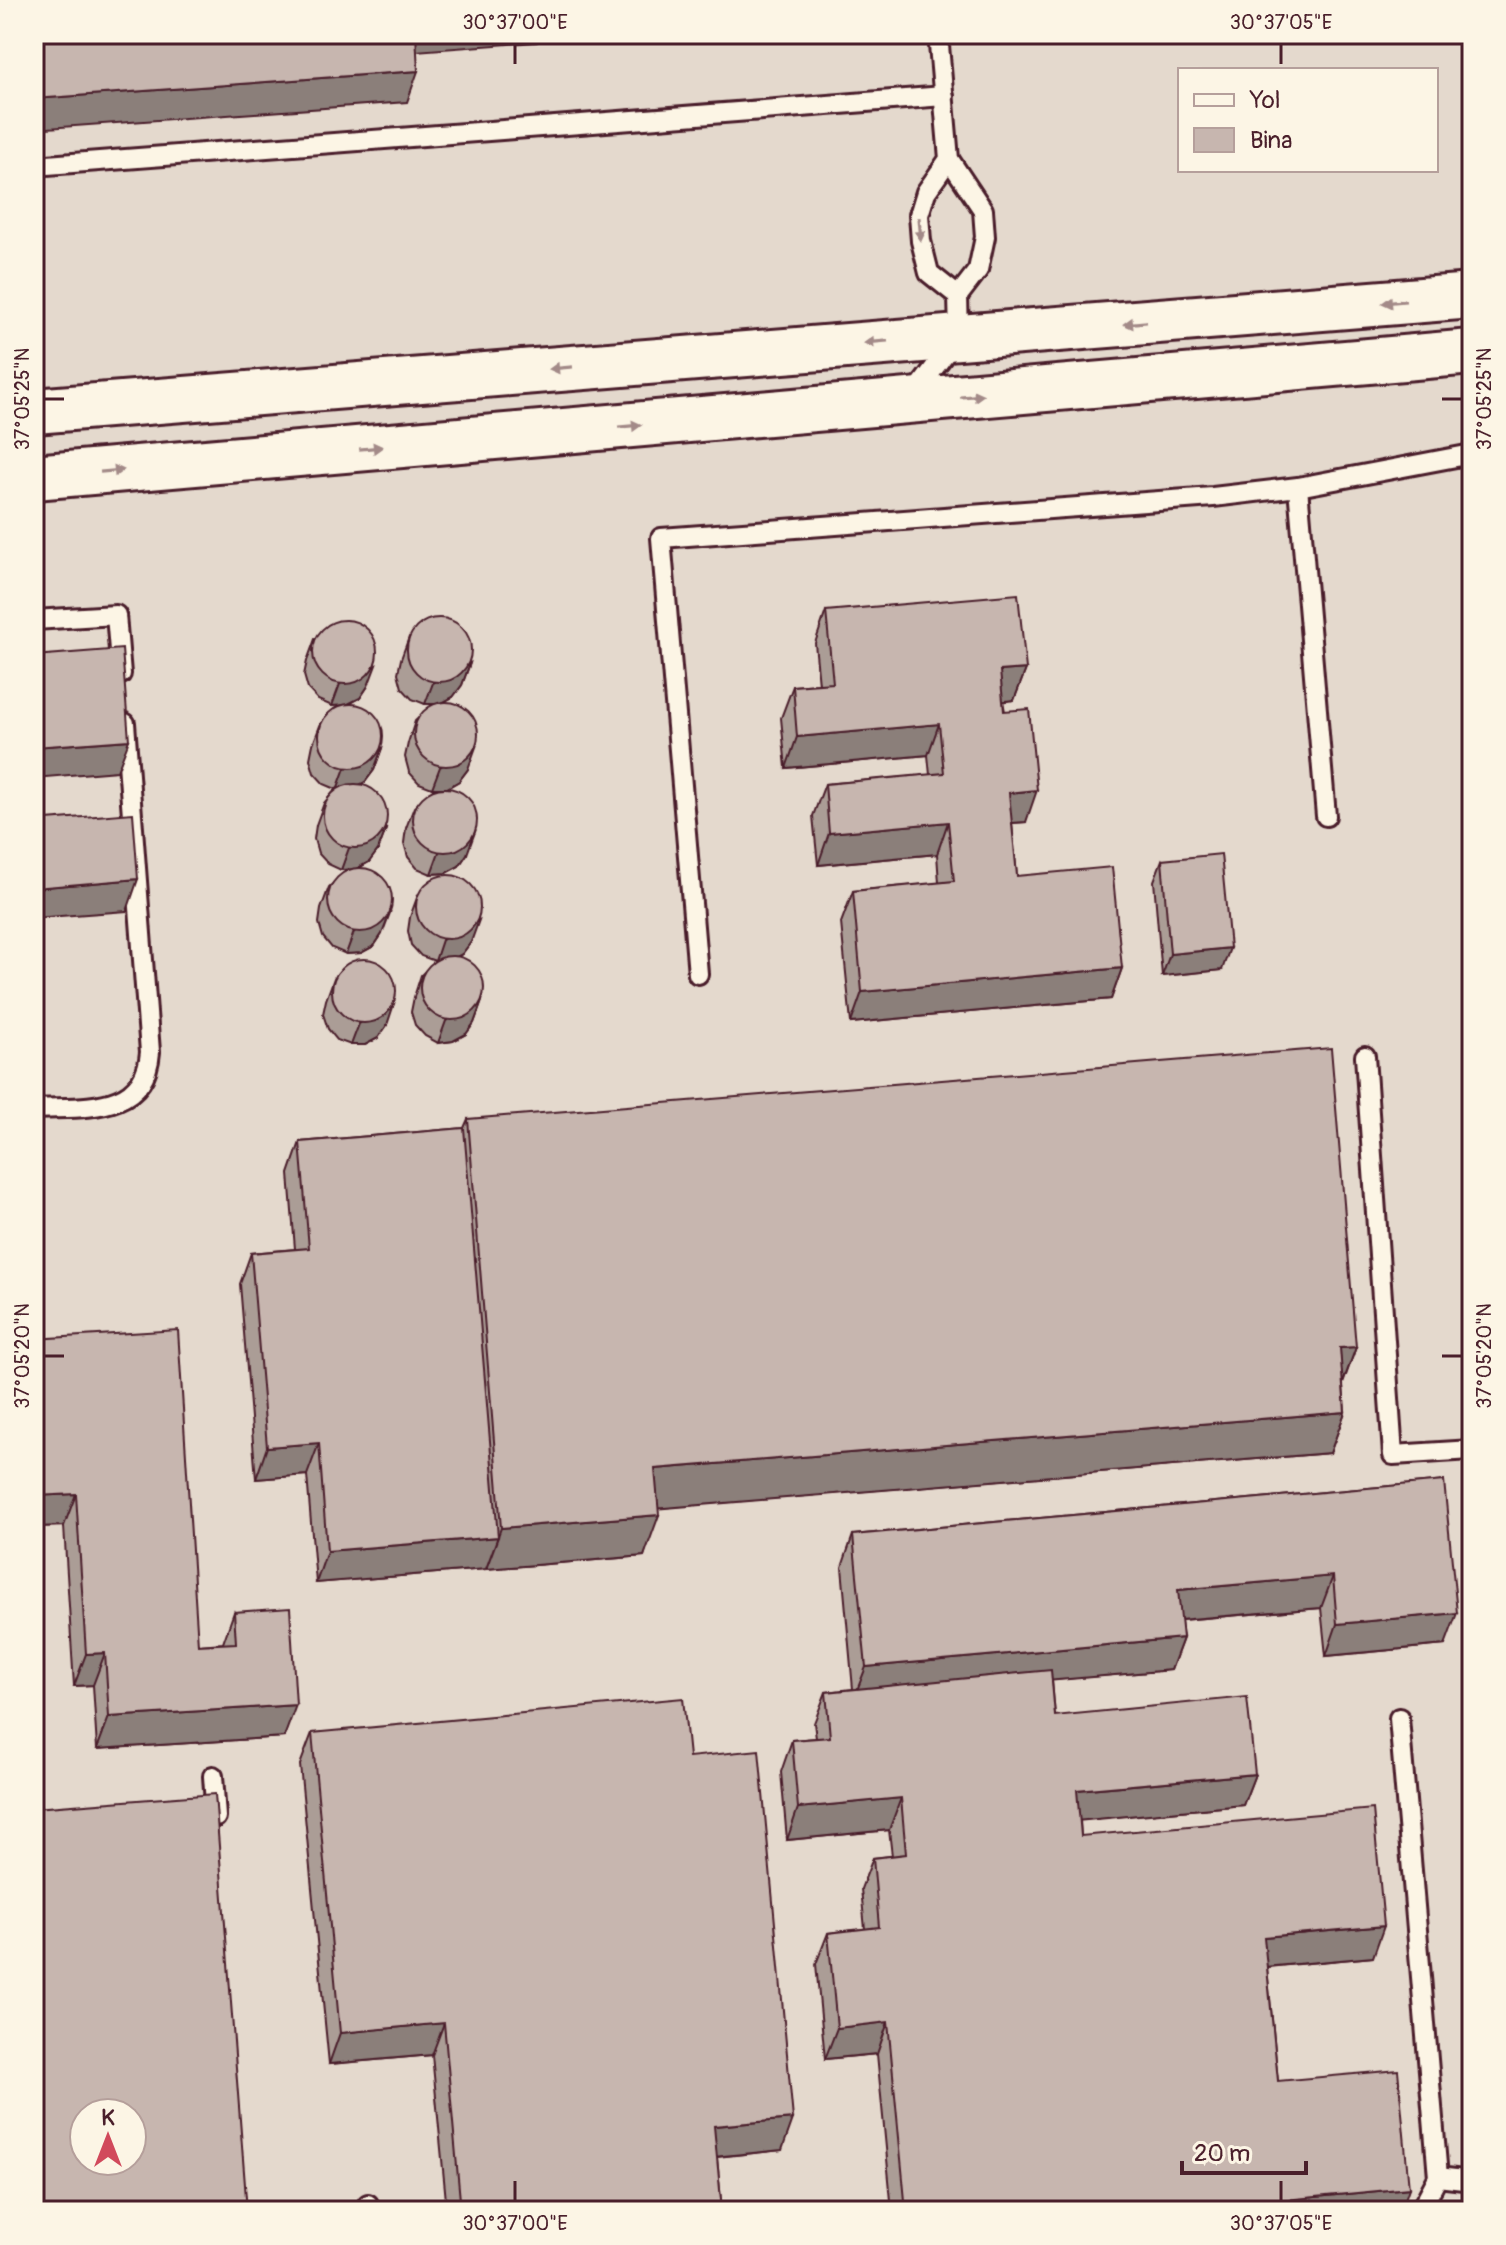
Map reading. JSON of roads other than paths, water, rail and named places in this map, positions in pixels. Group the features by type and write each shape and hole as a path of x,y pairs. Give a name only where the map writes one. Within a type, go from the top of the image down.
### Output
{"street":[{"path":"34,411 959,316 1472,296"},
{"path":"34,477 1472,352"}],"lane":[{"path":"909,401 959,316 978,270 985,237 983,210 949,159 938,34"},
{"path":"1470,34 1472,69"},
{"path":"34,166 944,96"},
{"path":"949,159 926,192 919,215 921,241 929,273 959,316"},
{"path":"698,974 661,538 1213,497 1298,487 1472,454"},
{"path":"1298,487 1326,816"},
{"path":"34,620 116,615 150,1052 149,1066 135,1090 124,1099 111,1104 34,1109"},
{"path":"1365,1056 1393,1455 1472,1450"},
{"path":"1399,1718 1438,2177 1420,2211"},
{"path":"213,1776 218,1838"},
{"path":"1438,2177 1472,2181"}]}
